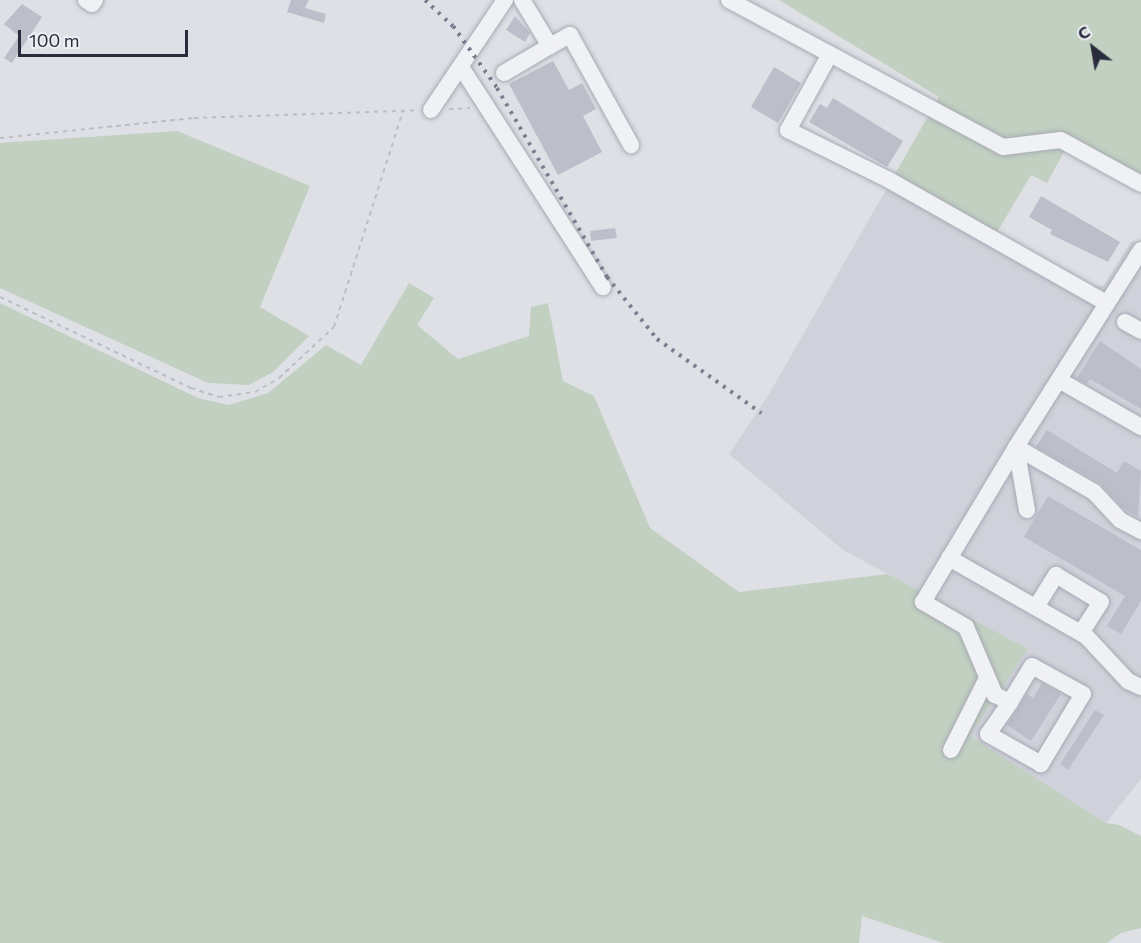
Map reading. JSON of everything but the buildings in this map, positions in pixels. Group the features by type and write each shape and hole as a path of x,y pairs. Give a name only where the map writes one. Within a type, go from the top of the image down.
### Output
{"lane":[{"path":"86,0 92,4 95,0"},
{"path":"431,110 506,0"},
{"path":"522,0 550,46"},
{"path":"729,0 1003,147 1061,140 1141,184"},
{"path":"504,73 570,35 631,145"},
{"path":"830,54 788,130 889,180 1106,303"},
{"path":"461,67 603,287"},
{"path":"1010,702 995,695 966,627 923,602 1016,447 1141,250"},
{"path":"1125,322 1141,331"},
{"path":"1059,380 1141,427"},
{"path":"1016,447 1026,510"},
{"path":"1016,447 1094,492 1120,520 1141,531"},
{"path":"949,558 1081,633 1128,681 1141,687"},
{"path":"1036,608 1056,575 1101,602 1081,633"},
{"path":"1032,666 1083,694 1041,764 988,734 1010,702 1032,666"},
{"path":"951,750 987,678"}],"path":[{"path":"0,138 194,118 486,108"},
{"path":"0,297 191,388 219,397 255,392 279,378 334,327 403,111"}],"shaded area":[{"path":"895,174 1085,287 1104,285 1132,241 1141,246 1141,779 1106,823 969,736 1027,649 843,550 729,454 769,394"}],"green space":[{"path":"779,0 1141,0 1141,189 1065,150 1047,183 1031,175 996,234 895,174 939,97"},
{"path":"177,131 310,186 260,307 309,336 273,372 249,385 208,383 0,288 0,143"},
{"path":"409,283 434,298 417,325 458,359 529,336 531,307 548,303 563,381 594,396 650,528 739,592 888,574 1028,649 970,736 1106,823 1119,825 1141,836 1141,928 1121,933 1107,943 943,943 862,916 859,943 0,943 0,303 198,398 229,405 268,393 326,345 361,365"}],"railway":[{"path":"425,0 453,26 497,88 607,277 657,339 761,413"}]}
